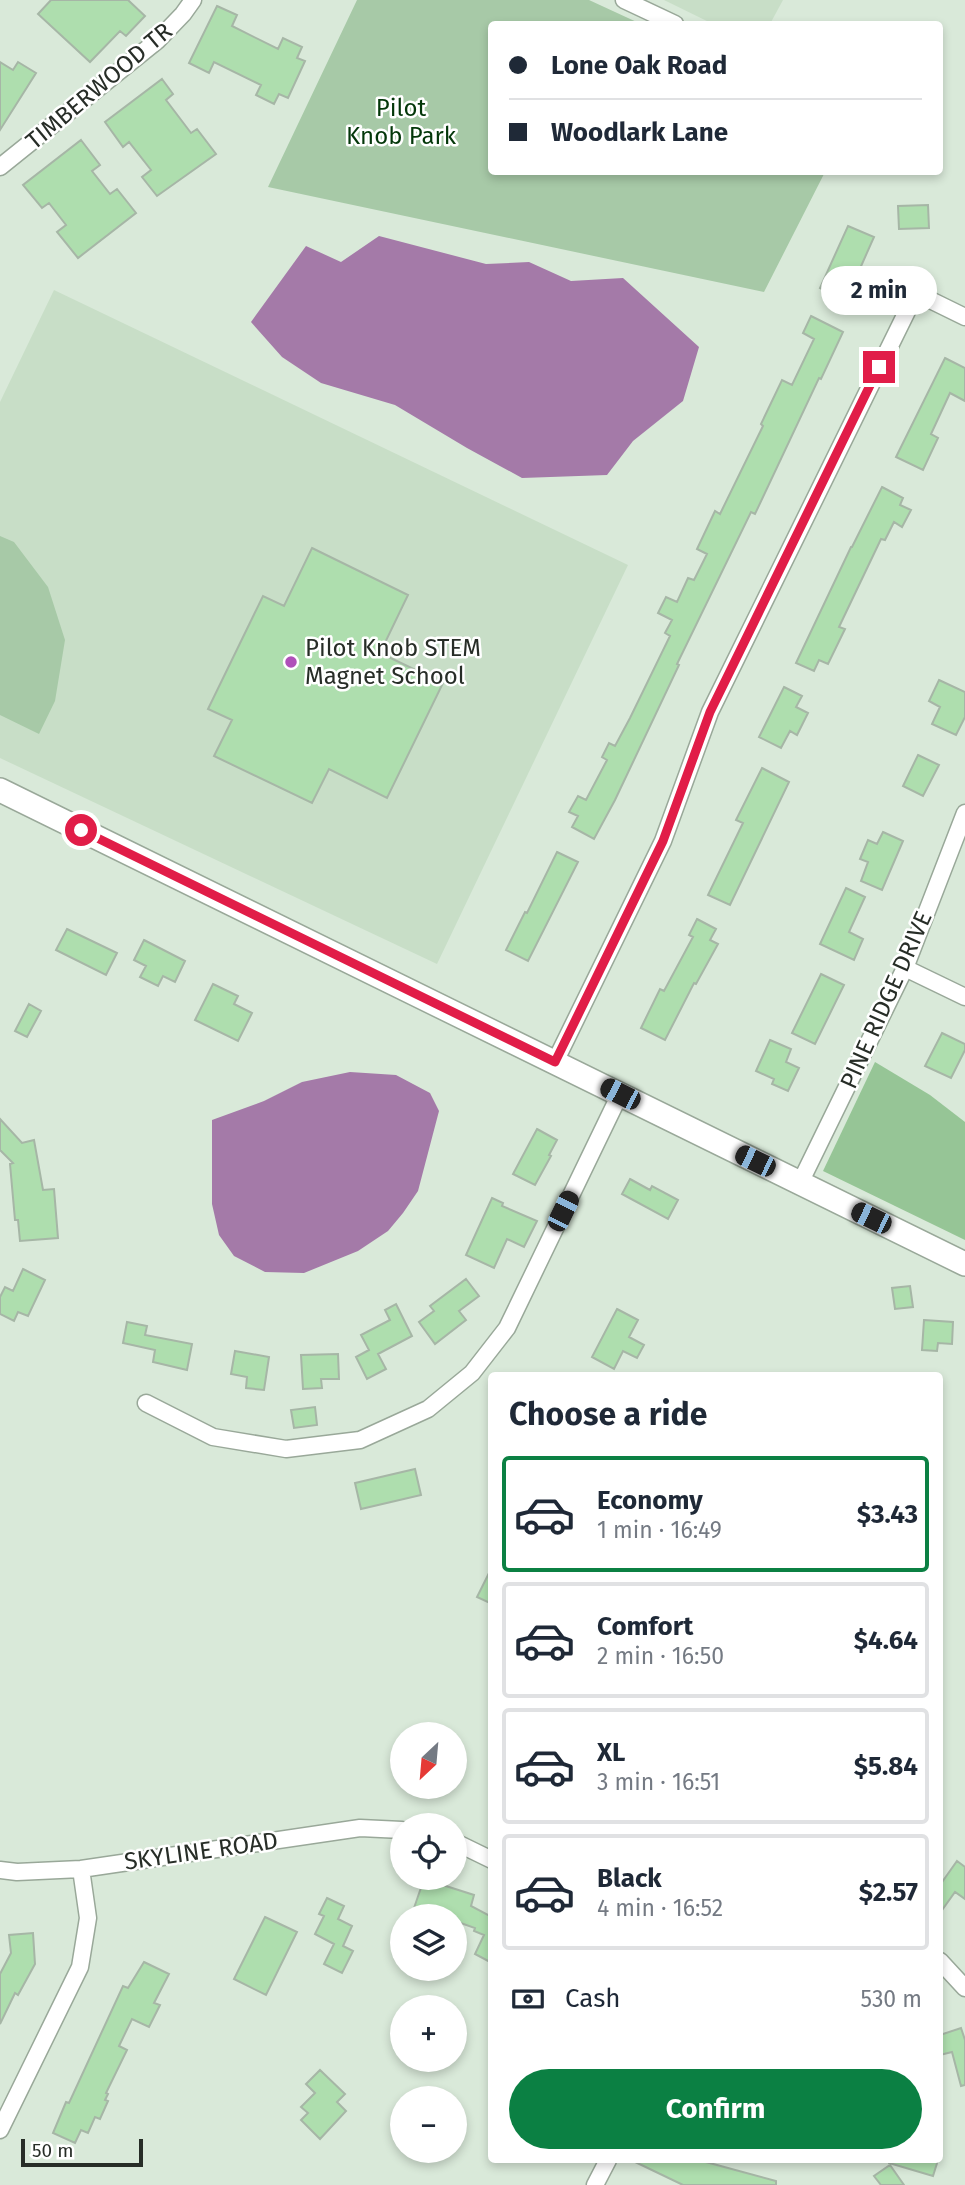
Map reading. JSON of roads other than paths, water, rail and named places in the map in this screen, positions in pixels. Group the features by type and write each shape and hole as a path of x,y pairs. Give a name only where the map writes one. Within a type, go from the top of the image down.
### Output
{"main road":[{"path":"0,790 965,1264"}],"street":[{"name":"TIMBERWOOD TR","path":"0,167 158,40 193,0"},
{"path":"624,0 669,21"},
{"path":"555,1062 663,841 710,712 916,293 965,317"},
{"name":"PINE RIDGE DRIVE","path":"800,1183 905,968 965,813"},
{"path":"905,968 965,997"},
{"path":"146,1403 213,1437 286,1450 360,1440 428,1409 472,1373 507,1328 620,1094"},
{"name":"SKYLINE ROAD","path":"0,1870 17,1872 80,1868 360,1828 390,1829"},
{"path":"467,1848 488,1858"},
{"path":"0,2130 80,1967 88,1918 80,1868"},
{"path":"943,1964 965,1989"},
{"path":"595,2185 606,2163"}],"place":[{"name":"Pilot Knob STEM Magnet School","path":"291,662"}],"park label":[{"name":"Pilot Knob Park","path":"401,122"}]}
